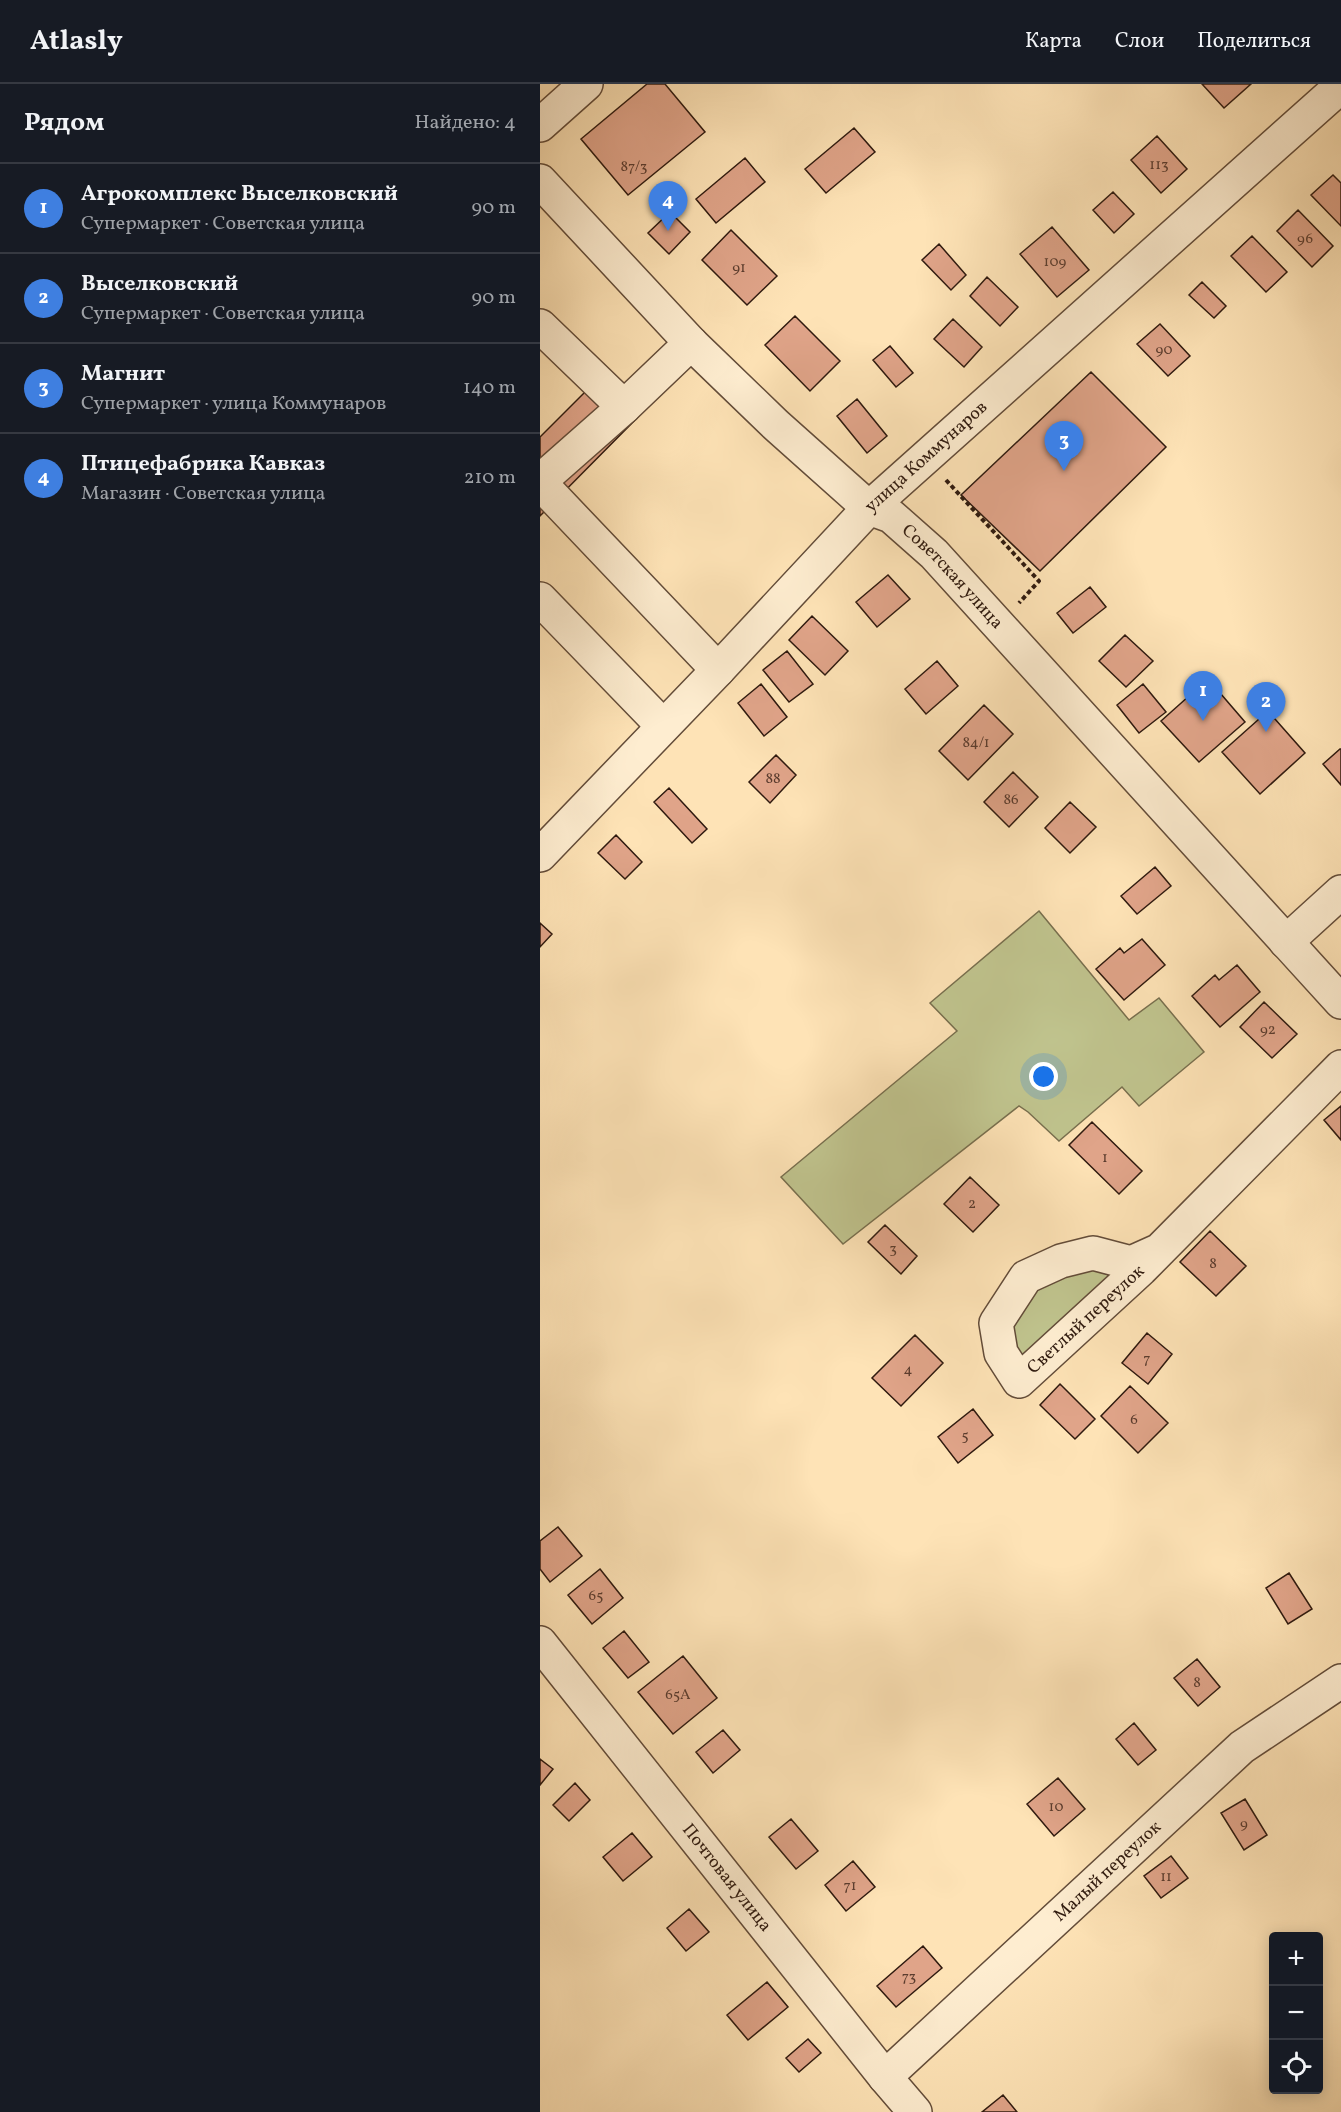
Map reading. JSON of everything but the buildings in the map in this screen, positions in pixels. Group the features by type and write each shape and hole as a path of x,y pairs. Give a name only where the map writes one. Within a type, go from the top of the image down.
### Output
{"street":[{"path":"540,124 586,84"},
{"name":"улица Коммунаров","path":"540,855 718,670 869,508 1341,86"},
{"name":"Советская улица","path":"540,181 691,343 776,425 869,508 891,516 934,554 1341,1002"},
{"path":"540,326 624,408"},
{"path":"691,343 624,408 540,482 718,670"},
{"path":"540,599 663,726"},
{"path":"1286,942 1341,892"},
{"name":"Светлый переулок","path":"1160,1250 1131,1263 1093,1253 1061,1261 1026,1277 996,1323 1001,1353 1019,1382 1141,1269 1160,1250 1341,1067"},
{"name":"Почтовая улица","path":"540,1643 915,2112"},
{"name":"Малый переулок","path":"885,2077 1242,1747 1341,1681"}],"path":[{"path":"925,457 1039,581 1018,604"}],"green space":[{"path":"1039,911 1129,1020 1159,998 1204,1052 1139,1106 1122,1087 1059,1141 1019,1106 843,1244 781,1177 957,1031 930,1003"},
{"path":"1086,1260 1119,1273 1029,1367 1005,1330 1029,1288"}],"place":[{"name":"Птицефабрика Кавказ","path":"668,231"},
{"name":"Магнит","path":"1064,471"},
{"name":"Агрокомплекс Выселковский","path":"1203,721"},
{"name":"Выселковский","path":"1266,732"}]}
